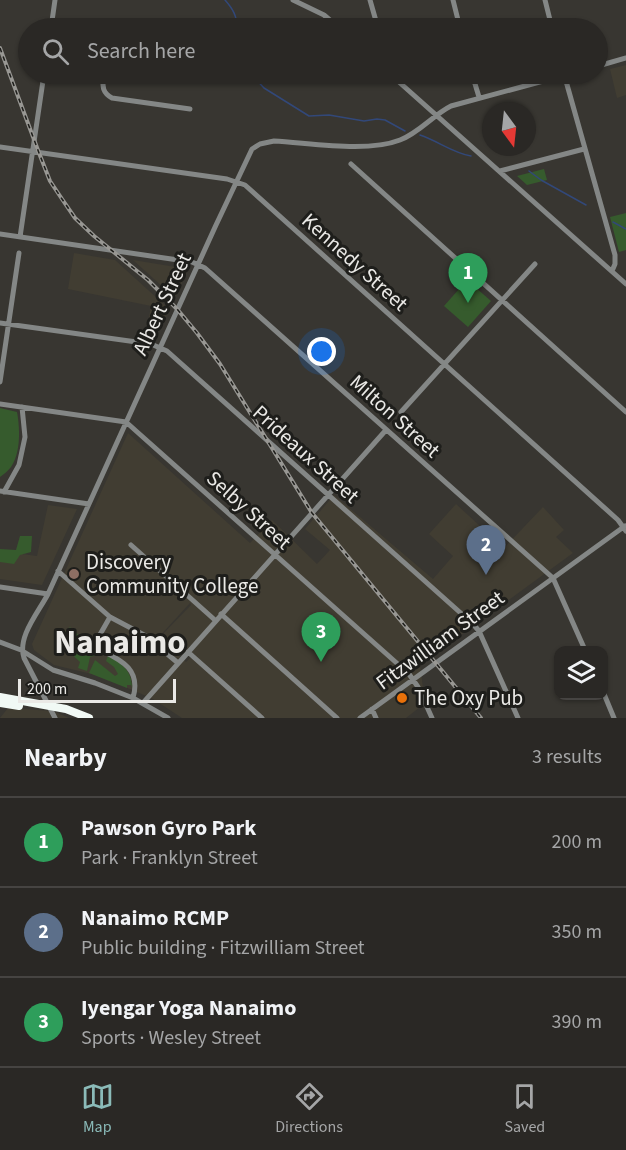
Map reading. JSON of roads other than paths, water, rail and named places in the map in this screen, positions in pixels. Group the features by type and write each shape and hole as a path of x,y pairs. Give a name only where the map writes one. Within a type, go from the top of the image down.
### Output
{"highway":[{"path":"0,697 66,709 89,718"},
{"path":"0,703 39,708 50,706"}],"street":[{"path":"52,18 55,0"},
{"path":"293,0 327,18"},
{"path":"370,0 375,18"},
{"path":"453,0 458,18"},
{"path":"545,0 550,18"},
{"path":"608,63 626,58"},
{"path":"21,237 43,84"},
{"path":"102,84 103,90 112,98 190,109"},
{"path":"402,84 626,284"},
{"path":"475,84 479,97"},
{"path":"436,114 451,105 528,84"},
{"path":"568,84 584,149 615,255 612,271"},
{"name":"Albert Street","path":"21,650 22,640 48,594 250,153 260,144 274,141 376,146 408,136 436,114"},
{"name":"Kennedy Street","path":"0,147 245,185 625,528"},
{"path":"500,171 584,149"},
{"path":"351,164 626,412"},
{"name":"Milton Street","path":"0,234 188,262 206,270 553,578 583,646"},
{"path":"0,382 19,253"},
{"path":"401,412 535,264"},
{"path":"0,323 160,347"},
{"name":"Prideaux Street","path":"160,347 479,631 518,718"},
{"path":"0,404 126,422"},
{"path":"22,407 25,437 19,465 2,492 89,504"},
{"name":"Selby Street","path":"126,422 413,679 432,718"},
{"path":"142,703 386,430"},
{"name":"Fitzwilliam Street","path":"360,718 625,528"},
{"path":"131,545 216,621"},
{"path":"58,571 110,617 146,636 178,663"},
{"path":"0,587 48,594"},
{"path":"222,614 337,718"},
{"path":"110,617 94,645 124,663 131,670 135,690 133,698"},
{"path":"0,642 21,650 68,676 95,683 133,698 168,718"},
{"path":"21,650 55,718"},
{"path":"188,652 262,718"},
{"path":"32,674 35,666 43,664"},
{"path":"606,700 614,718"},
{"path":"372,709 376,718"}],"waterway":[{"path":"225,0 235,18"},
{"path":"260,84 309,116 329,115 364,121 385,120 405,131"},
{"path":"420,135 471,156"},
{"path":"529,171 586,205"},
{"path":"613,222 626,229"}],"railway":[{"path":"0,48 50,181 75,218 148,280 197,333 220,364 312,513 481,718"}],"place":[{"name":"Pawson Gyro Park","path":"468,303"},
{"name":"Discovery Community College","path":"74,574"},
{"name":"Nanaimo RCMP","path":"486,575"},
{"name":"Iyengar Yoga Nanaimo","path":"321,662"},
{"name":"The Oxy Pub","path":"402,698"}],"district":[{"name":"Nanaimo","path":"120,642"}]}
